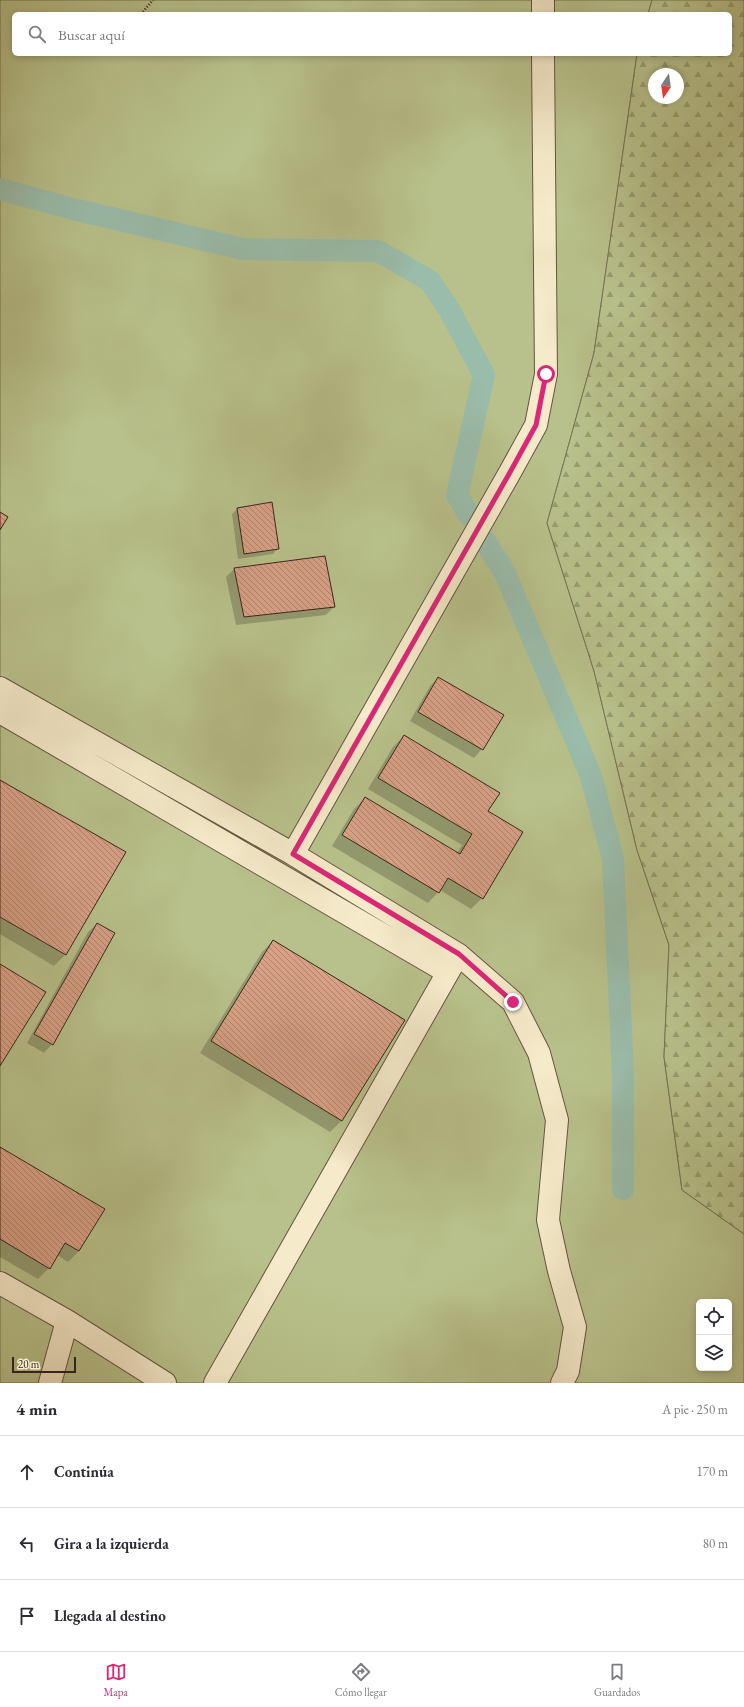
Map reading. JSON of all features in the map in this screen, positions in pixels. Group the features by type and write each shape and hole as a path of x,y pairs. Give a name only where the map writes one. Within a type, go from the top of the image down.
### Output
{"street":[{"path":"543,0 543,12"},
{"path":"293,854 536,425 546,374 543,56"},
{"path":"2,704 293,854 513,1002 539,1054 557,1120 548,1220 559,1271 575,1327 568,1371 562,1383"},
{"path":"2,704 453,963"},
{"path":"214,1383 453,963"},
{"path":"0,1283 67,1321 165,1383"},
{"path":"50,1383 67,1321"}],"path":[{"path":"143,12 153,0"}],"green space":[{"path":"0,0 652,0 649,12 12,12 12,56 637,56 594,353 547,523 594,671 637,850 669,945 664,1057 682,1190 744,1234 744,1383 0,1383"},
{"path":"652,0 744,0 744,1234 682,1190 664,1057 669,945 637,850 594,671 547,523 594,353 637,56 732,56 732,12 649,12"}],"building":[{"path":"272,502 279,549 244,554 237,508"},
{"path":"0,512 8,517 0,530"},
{"path":"325,556 335,607 244,617 234,568"},
{"path":"438,677 504,715 483,750 418,712"},
{"path":"404,735 500,793 488,811 523,832 483,899 448,878 439,893 342,835 365,797 460,854 472,834 378,778"},
{"path":"0,780 126,852 66,955 0,917"},
{"path":"97,923 115,933 53,1045 34,1034"},
{"path":"273,940 405,1020 342,1121 211,1041"},
{"path":"0,964 46,992 0,1066"},
{"path":"0,1147 105,1209 79,1251 65,1243 50,1269 0,1239"}],"waterway":[{"path":"0,189 73,209 243,249 378,251 430,281 450,311 484,375 457,495 469,515"},
{"path":"485,541 504,571 591,776 613,859 623,1074 623,1189"}],"route":[{"path":"513,1002 459,954 293,854 536,425 546,374"}]}
